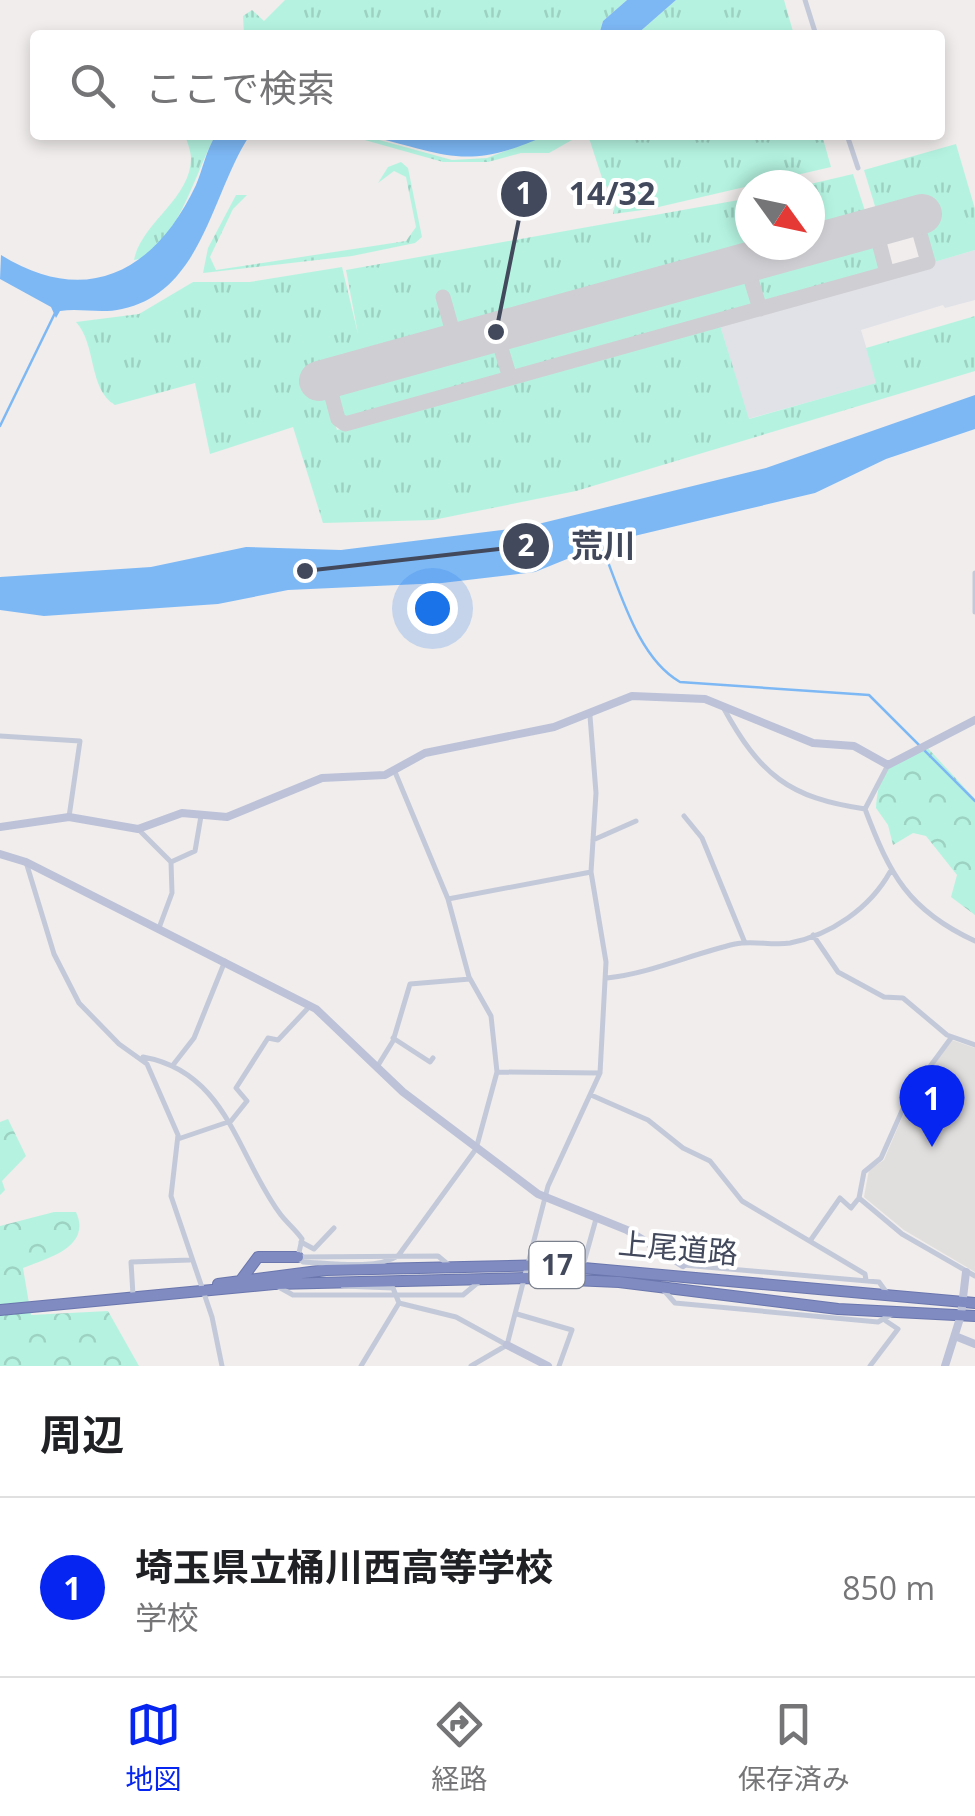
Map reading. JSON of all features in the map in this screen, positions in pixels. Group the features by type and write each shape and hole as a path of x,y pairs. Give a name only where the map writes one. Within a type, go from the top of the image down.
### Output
{"highway":[{"path":"241,1280 258,1257 298,1256"},
{"name":"上尾道路","path":"202,1290 241,1280 326,1270 530,1265 670,1273 969,1303"},
{"name":"上尾道路","path":"0,1310 274,1284 526,1278 661,1288 890,1316 975,1316"}],"street":[{"path":"805,0 814,30"},
{"path":"849,140 858,168"},
{"path":"975,573 975,612"},
{"path":"0,827 69,818 138,830 182,812 216,819 255,808 322,778 395,772 425,753 590,716 632,696 705,699 824,746 854,746 888,765"},
{"path":"724,707 775,781 824,803 865,809"},
{"path":"471,1366 507,1346 544,1198 600,1073 606,978 591,872 596,793 590,716"},
{"path":"975,720 888,765 865,809 890,872 926,912 975,941"},
{"path":"0,736 80,741 69,818"},
{"path":"298,1256 303,1262 343,1264 384,1262 398,1256 478,1145 497,1072 494,1028 470,978 448,900 395,772"},
{"path":"172,862 195,850 202,816"},
{"path":"684,816 702,838 744,943"},
{"path":"591,840 636,821"},
{"path":"138,830 172,862 172,893 159,928"},
{"path":"0,854 26,862 310,1006 422,1108 478,1145 544,1198 596,1216 660,1247 683,1265 866,1280 879,1282 888,1295"},
{"path":"26,862 54,954 79,1003 119,1044 140,1056 173,1066 208,1092 231,1121 281,1216 301,1242 314,1249 334,1228"},
{"path":"448,900 591,872"},
{"path":"606,978 641,974 744,943 789,943 813,935 860,910 878,894 890,872"},
{"path":"813,935 838,972 884,997 915,1004 951,1038 975,1045"},
{"path":"173,1066 194,1038 224,962"},
{"path":"377,1068 394,1038 410,984 470,978"},
{"path":"178,1140 231,1121 247,1101 236,1088 268,1038 278,1040 310,1006"},
{"path":"394,1038 430,1062 433,1058"},
{"path":"810,1241 840,1198 851,1208 859,1198 864,1172 882,1158 909,1095 951,1038"},
{"path":"140,1056 178,1140 171,1196 222,1366"},
{"path":"497,1072 600,1073"},
{"path":"592,1095 648,1120 683,1148 710,1161 742,1201 866,1274 866,1280"},
{"path":"859,1198 902,1234 971,1274 969,1303 945,1366"},
{"path":"584,1262 596,1216"},
{"path":"298,1256 301,1242"},
{"path":"298,1256 438,1256 450,1267"},
{"path":"136,1298 131,1262 190,1260"},
{"path":"661,1288 670,1273"},
{"path":"274,1284 293,1296 466,1295 481,1280"},
{"path":"343,1286 393,1288 399,1303 361,1366"},
{"path":"399,1303 456,1317 548,1366"},
{"path":"516,1314 572,1330 559,1366"},
{"path":"870,1366 898,1329 890,1316"},
{"path":"955,1336 975,1344"}],"shaded area":[{"path":"975,250 975,300 945,308 943,305 861,330 877,383 748,419 720,325"},
{"path":"952,1040 975,1048 975,1272 904,1230 864,1197 869,1170 884,1160 911,1096"}],"green space":[{"path":"285,0 627,0 603,21 600,30 244,30 243,16 252,10 264,21"},
{"path":"676,0 784,0 793,30 642,30"},
{"path":"186,140 214,140 173,226 149,254 134,260 146,234 183,186 191,155"},
{"path":"365,140 379,140 452,160 487,158 534,140 572,140 549,153 521,153 488,162 443,162"},
{"path":"590,140 823,140 831,167 735,170 735,189 613,214 616,201 603,181"},
{"path":"956,144 975,209 975,250 931,263 921,202 878,216 864,170"},
{"path":"401,162 408,168 422,237 415,243 352,256 203,273 208,248 236,195 247,195 233,209 210,257 216,270 406,241 416,227 406,177 394,171 378,183 388,167"},
{"path":"853,174 867,217 825,229 825,181"},
{"path":"735,201 735,254 314,372 318,391 325,389 337,430 720,325 749,419 876,383 866,348 975,316 975,371 576,491 433,520 323,523 293,427 210,454 195,383 115,405 100,389 87,342 76,322 139,314 193,282 250,282 342,267 358,334 346,270"},
{"path":"873,240 881,270 763,301 756,271 798,260 825,260 825,253"},
{"path":"744,274 752,304 514,372 505,341"},
{"path":"495,343 504,375 344,419 335,387"},
{"path":"924,744 975,799 975,915 951,897 957,875 926,836 913,833 893,845 888,825 876,808 880,784 888,768"},
{"path":"8,1119 26,1156 2,1181 5,1190 0,1195 0,1122"},
{"path":"54,1212 76,1212 78,1234 65,1249 23,1268 31,1315 108,1311 139,1366 0,1366 0,1226"}],"water":[{"path":"627,0 676,0 642,30 600,30 603,21"},
{"path":"214,140 247,140 188,261 171,283 149,299 122,309 60,311 56,318 51,307 0,279 1,255 33,271 63,279 90,279 116,272 140,259 180,215"},
{"path":"385,140 534,140 475,156 437,153"},
{"path":"975,395 975,429 886,459 815,493 609,542 535,572 442,583 288,590 218,604 44,616 0,610 0,577 151,567 246,547 341,550 526,527 766,468"}],"waterway":[{"path":"0,426 55,313"},
{"path":"600,542 640,638 665,671 680,682 869,695 975,801"}],"taxiway":[{"path":"327,378 338,419 345,424 928,262 915,216"},
{"path":"875,227 887,273"},
{"path":"746,263 760,309"},
{"path":"443,297 456,343"},
{"path":"496,332 510,378"}],"runway":[{"path":"319,381 922,214"}],"place":[{"name":"14/32","path":"496,332"},
{"name":"荒川","path":"305,571"},
{"name":"埼玉県立桶川西高等学校","path":"932,1147"}]}
